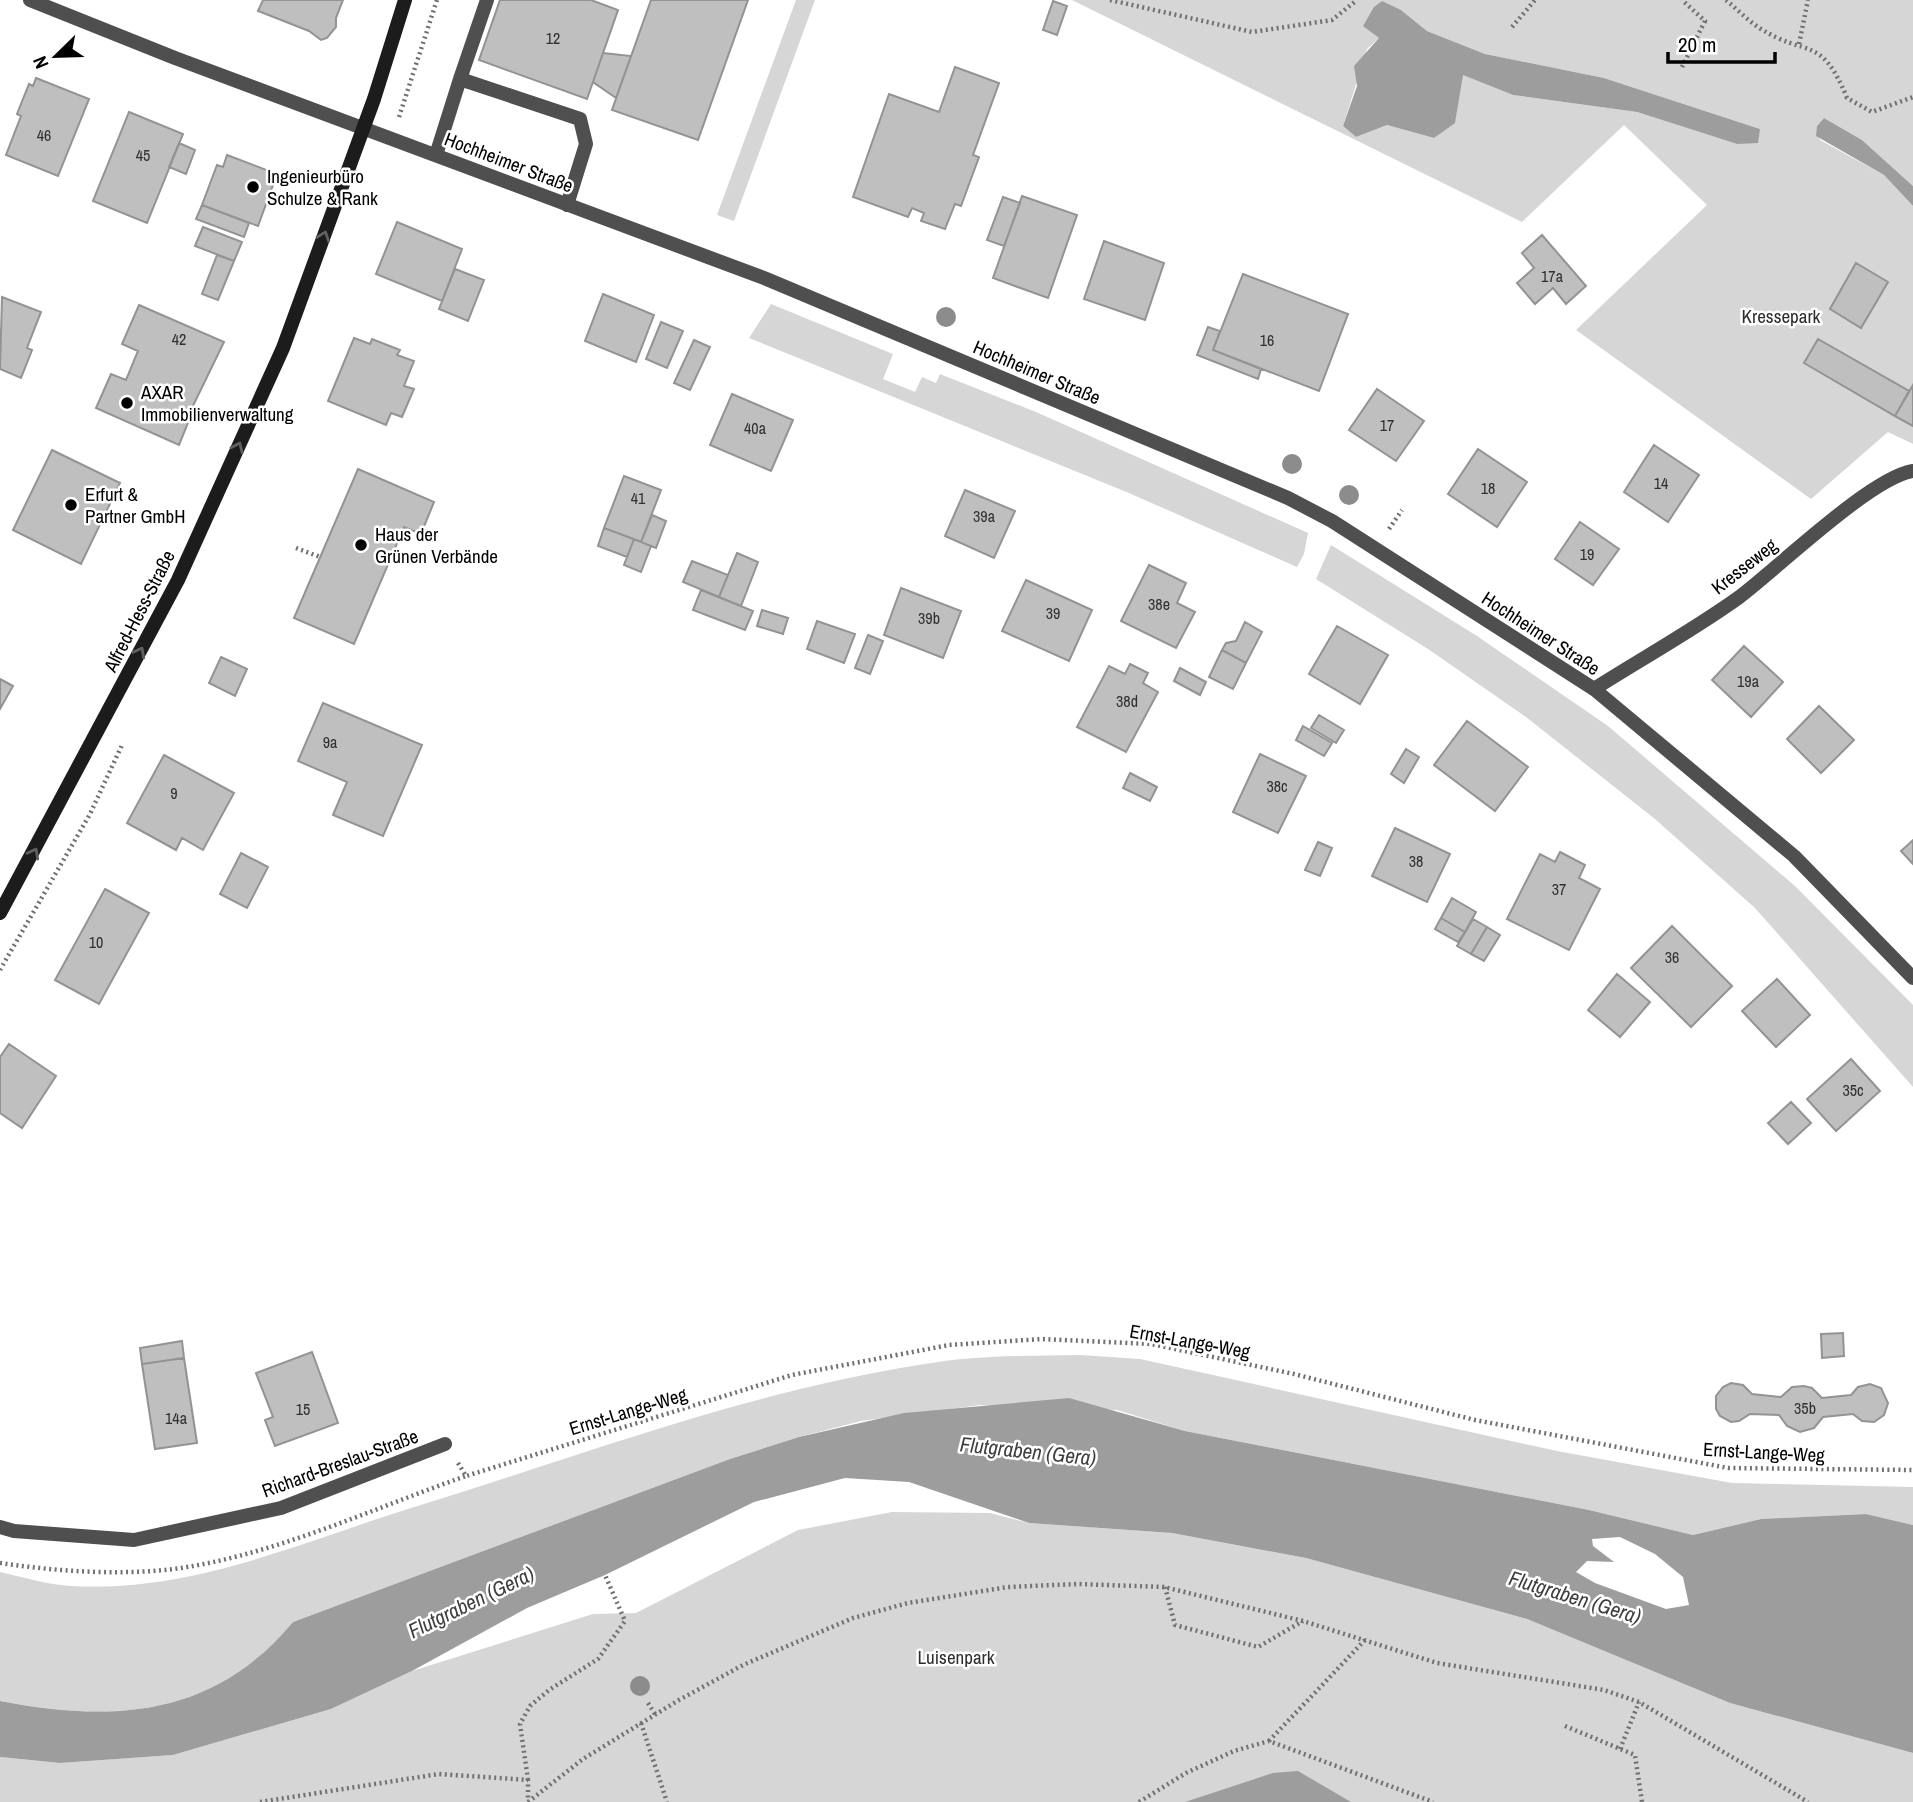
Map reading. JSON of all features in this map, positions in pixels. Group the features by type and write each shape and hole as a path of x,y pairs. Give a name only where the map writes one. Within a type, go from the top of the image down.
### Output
{"main road":[{"name":"Alfred-Hess-Straße","path":"0,913 178,580 283,348 363,127 405,0"}],"street":[{"name":"Hochheimer Straße","path":"30,0 764,278 1288,498 1332,521 1594,689 1794,856 1913,978"},
{"path":"436,155 487,0"},
{"path":"460,79 580,120 586,144 567,205"},
{"name":"Kresseweg","path":"1594,689 1737,598 1835,518 1900,473 1913,471"},
{"name":"Richard-Breslau-Straße","path":"0,1527 14,1531 134,1540 281,1508 444,1444"}],"path":[{"path":"1110,0 1252,32 1332,20 1357,0"},
{"path":"1512,27 1535,0"},
{"path":"1682,0 1705,21 1682,67"},
{"path":"1726,0 1762,29 1816,50 1836,72 1847,98 1872,112 1913,97"},
{"path":"1799,44 1808,0"},
{"path":"296,548 320,557"},
{"name":"Ernst-Lange-Weg","path":"444,1444 466,1476 792,1375 949,1345 1042,1339 1151,1344 1294,1374 1475,1420 1728,1468 1913,1471"},
{"path":"528,1802 528,1780 520,1724 530,1706 549,1690 598,1659 625,1621 604,1575"},
{"path":"528,1802 583,1759 655,1714 743,1665 853,1618 908,1603 1008,1587 1078,1584 1164,1587 1303,1621 1437,1663 1604,1690 1639,1702 1808,1802"},
{"path":"1164,1587 1175,1625 1258,1647 1303,1621"},
{"path":"1139,1802 1186,1773 1234,1751 1269,1741 1365,1640"},
{"path":"1620,1749 1639,1702"},
{"path":"648,1703 655,1714"},
{"path":"641,1723 667,1802"},
{"path":"1565,1726 1635,1755 1642,1802"},
{"path":"1269,1741 1433,1802"},
{"path":"260,1802 439,1774 528,1780"}],"green space":[{"path":"796,0 815,0 734,221 717,215"},
{"name":"Kressepark","path":"1072,0 1913,0 1913,186 1862,140 1824,118 1817,126 1820,140 1884,175 1913,206 1913,444 1888,432 1811,499 1576,330 1707,205 1624,125 1522,222","holes":["1401,10 1427,31 1485,54 1604,78 1760,129 1737,144 1637,112 1513,95 1462,74 1455,122 1434,138 1387,125 1356,137 1343,126 1367,49 1379,38 1363,25"]},
{"path":"771,304 893,354 883,379 915,392 922,377 936,383 940,374 1036,412 1308,533 1304,554 1297,567 1129,493 749,338"},
{"path":"1331,545 1477,636 1608,726 1795,886 1913,1005 1913,1087 1755,908 1655,819 1526,717 1428,649 1316,579"},
{"path":"1081,1355 1140,1359 1557,1451 1732,1483 1913,1487 1913,1525 1866,1514 1761,1519 1693,1535 1589,1510 1185,1431 1117,1410 980,1405 861,1421 730,1459 293,1622 262,1654 230,1678 196,1695 160,1705 122,1711 42,1708 0,1701 0,1572 71,1586 117,1586 207,1572 250,1561 672,1425 798,1390 861,1375 944,1361"},
{"name":"Luisenpark","path":"892,1512 990,1513 1029,1523 1172,1533 1306,1558 1527,1619 1730,1703 1913,1753 1913,1802 0,1802 0,1757 60,1763 173,1755 331,1709 412,1671 593,1614 636,1613 798,1530"}],"water":[{"path":"1382,1 1401,10 1427,31 1485,54 1604,78 1760,129 1758,143 1737,144 1637,112 1513,95 1463,75 1455,123 1434,138 1387,125 1356,137 1343,126 1357,86 1354,66 1379,38 1363,26 1374,7"},
{"path":"1824,118 1862,140 1913,186 1913,206 1884,175 1816,136 1817,126"},
{"name":"Flutgraben (Gera)","path":"1069,1398 1185,1431 1589,1510 1693,1535 1761,1519 1866,1514 1913,1525 1913,1753 1730,1703 1527,1619 1306,1558 1172,1533 1029,1523 909,1482 845,1478 754,1502 605,1575 527,1608 412,1671 331,1709 173,1755 60,1763 0,1757 0,1701 42,1708 122,1711 160,1705 196,1695 230,1678 262,1654 293,1622 730,1459 799,1437 904,1413","holes":["1620,1537 1655,1554 1683,1577 1689,1605 1666,1609 1595,1583 1576,1572 1587,1561 1614,1562 1593,1546 1592,1539"]},
{"path":"1298,1771 1351,1802 1185,1802 1273,1773"}],"building":[{"path":"263,0 343,0 336,18 336,27 327,38 321,40 309,31 258,11"},
{"path":"500,0 591,0 618,10 587,99 479,60"},
{"path":"651,0 748,0 698,140 612,110"},
{"path":"1053,1 1067,6 1057,35 1043,30"},
{"path":"603,53 631,56 616,98 593,82"},
{"path":"955,67 999,83 973,155 979,157 961,206 955,204 945,229 921,221 924,213 912,208 908,217 853,197 889,94 939,112"},
{"path":"36,78 89,99 58,176 6,155 21,116 17,114 29,84 33,86"},
{"path":"129,112 183,134 147,223 93,201"},
{"path":"179,143 195,150 186,174 169,167"},
{"path":"227,155 277,174 258,226 202,205 217,165 223,167"},
{"path":"1022,196 1077,215 1048,298 993,278"},
{"path":"1003,197 1020,203 1004,246 987,240"},
{"path":"202,205 249,223 244,237 196,219"},
{"path":"397,222 462,249 442,301 376,274"},
{"path":"203,227 242,242 234,261 195,246"},
{"path":"1542,235 1586,286 1566,304 1553,288 1535,304 1517,283 1534,268 1522,253"},
{"path":"1104,241 1164,263 1145,320 1084,299"},
{"path":"217,255 234,261 218,300 202,294"},
{"path":"1856,263 1888,282 1861,328 1830,309"},
{"path":"455,269 484,280 468,321 439,309"},
{"path":"1243,274 1348,314 1319,391 1213,350"},
{"path":"603,294 654,315 636,362 585,341"},
{"path":"2,297 41,312 27,348 32,350 21,378 0,369"},
{"path":"139,305 224,342 190,412 192,413 179,445 96,408 111,374 126,380 138,351 122,344"},
{"path":"661,322 683,331 667,368 646,359"},
{"path":"1208,327 1220,331 1213,350 1261,369 1258,379 1197,355"},
{"path":"354,338 370,344 372,339 400,350 397,355 414,361 404,386 414,389 402,417 391,413 386,425 328,401"},
{"path":"1818,339 1909,391 1895,416 1804,363"},
{"path":"694,340 710,347 690,390 674,383"},
{"path":"1913,385 1913,426 1895,416"},
{"path":"1377,389 1424,421 1396,461 1349,430"},
{"path":"732,394 793,420 771,471 710,445"},
{"path":"1654,445 1699,475 1668,522 1624,492"},
{"path":"1478,449 1527,482 1497,527 1448,494"},
{"path":"52,450 120,483 81,564 13,530"},
{"name":"Haus der Grünen Verbände","path":"358,469 434,502 421,534 404,527 354,644 294,618"},
{"path":"624,476 661,490 641,542 604,528"},
{"path":"965,490 1015,511 994,558 945,536"},
{"path":"652,515 666,521 656,548 641,542"},
{"path":"1580,522 1619,549 1593,585 1555,559"},
{"path":"604,528 634,539 627,557 598,546"},
{"path":"634,539 651,546 641,572 624,565"},
{"path":"737,553 758,562 741,606 719,597"},
{"path":"692,561 728,575 719,597 683,582"},
{"path":"1149,565 1186,583 1177,603 1195,612 1176,648 1121,621"},
{"path":"1026,580 1092,610 1069,661 1002,631"},
{"path":"901,588 961,611 943,658 884,635"},
{"path":"701,590 753,611 745,630 693,610"},
{"path":"762,610 788,618 783,634 757,626"},
{"path":"817,621 855,634 844,663 807,649"},
{"path":"1245,622 1262,632 1246,663 1222,650 1226,643 1236,641"},
{"path":"1337,626 1388,655 1360,704 1309,674"},
{"path":"868,635 883,641 870,674 855,668"},
{"path":"1744,646 1783,682 1751,717 1712,680"},
{"path":"1222,650 1246,663 1233,689 1209,677"},
{"path":"221,657 247,669 235,696 209,683"},
{"path":"1130,664 1148,673 1143,683 1158,692 1126,752 1077,727 1109,666 1125,674"},
{"path":"1180,668 1206,682 1200,695 1174,681"},
{"path":"0,679 13,686 0,709"},
{"path":"323,703 422,745 383,836 333,815 347,782 298,761"},
{"path":"1819,706 1854,740 1821,773 1787,739"},
{"path":"1319,715 1344,730 1336,743 1311,728"},
{"path":"1467,721 1528,767 1495,811 1434,765"},
{"path":"1303,726 1332,743 1324,756 1296,740"},
{"path":"1406,749 1419,757 1404,783 1391,774"},
{"path":"1260,754 1306,776 1278,833 1233,812"},
{"path":"164,755 234,793 203,850 182,838 176,850 127,823"},
{"path":"1130,773 1157,787 1150,801 1123,788"},
{"path":"1395,828 1450,854 1427,902 1372,876"},
{"path":"1913,840 1913,864 1901,851"},
{"path":"1318,842 1332,848 1320,876 1305,870"},
{"path":"1560,852 1585,865 1579,878 1600,889 1569,950 1507,919 1540,854 1555,862"},
{"path":"241,853 268,867 247,908 220,894"},
{"path":"105,889 149,913 99,1004 55,980"},
{"path":"1452,898 1476,912 1465,932 1441,918"},
{"path":"1441,918 1465,932 1458,942 1435,929"},
{"path":"1473,919 1487,927 1471,954 1457,946"},
{"path":"1672,926 1732,986 1691,1027 1631,968"},
{"path":"1487,927 1500,935 1484,961 1471,954"},
{"path":"1617,974 1650,1002 1620,1037 1588,1010"},
{"path":"1777,979 1810,1015 1776,1047 1742,1011"},
{"path":"9,1044 56,1076 22,1128 0,1113 0,1057"},
{"path":"1851,1059 1880,1091 1836,1131 1807,1099"},
{"path":"1791,1102 1811,1123 1788,1144 1768,1123"},
{"path":"1843,1333 1844,1356 1822,1358 1821,1334"},
{"path":"182,1341 184,1358 142,1364 140,1348"},
{"path":"312,1352 338,1423 275,1446 265,1420 273,1417 256,1373"},
{"path":"184,1358 197,1443 155,1449 142,1364"},
{"path":"1731,1383 1743,1385 1752,1394 1781,1397 1792,1387 1804,1386 1812,1388 1822,1398 1851,1395 1858,1387 1870,1384 1881,1388 1888,1403 1884,1415 1874,1422 1862,1421 1853,1414 1823,1417 1814,1428 1800,1432 1787,1426 1779,1415 1750,1414 1739,1421 1731,1422 1720,1416 1716,1409 1716,1396 1723,1387"}],"place":[{"name":"Ingenieurbüro Schulze & Rank","path":"253,187"},
{"name":"AXAR Immobilienverwaltung","path":"127,403"},
{"name":"Erfurt & Partner GmbH","path":"71,505"},
{"name":"Haus der Grünen Verbände","path":"361,545"}]}
